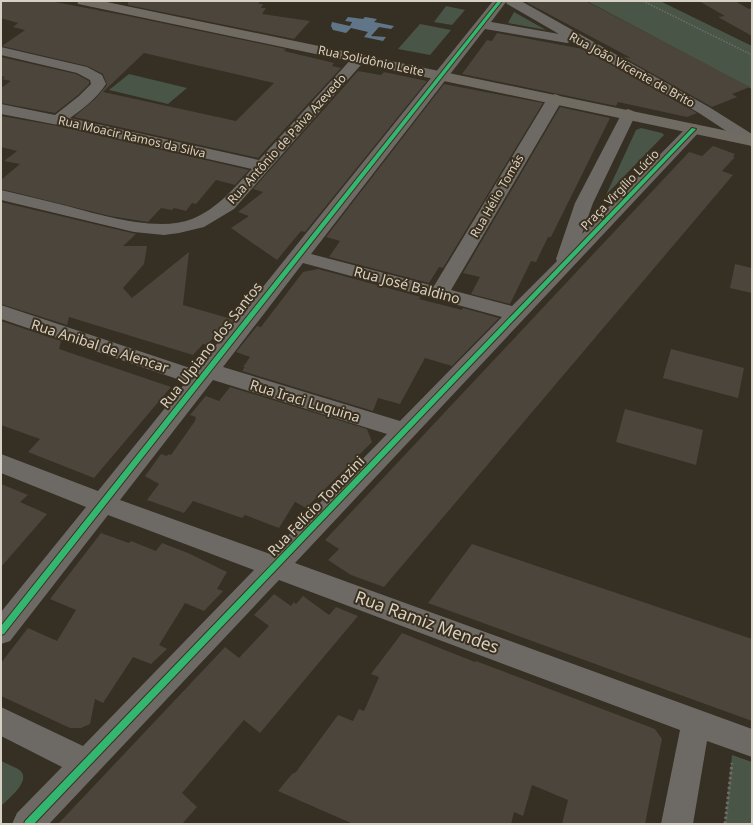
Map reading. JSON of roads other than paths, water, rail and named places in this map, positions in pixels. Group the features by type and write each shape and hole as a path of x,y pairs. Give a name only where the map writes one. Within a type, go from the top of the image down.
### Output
{"main road":[{"name":"Rua Solidônio Leite","path":"83,1 752,141"}],"street":[{"name":"Rua Ulpiano dos Santos","path":"1,632 203,374 500,1"},
{"name":"Rua João Vicente de Brito","path":"512,1 704,110 752,141"},
{"path":"482,24 583,42"},
{"path":"1,51 82,70 97,78 99,84 93,91 82,102 58,120"},
{"name":"Rua Antônio de Paiva Azevedo","path":"1,195 120,224 147,228 177,228 200,222 228,205 360,58"},
{"name":"Rua Hélio Tomás","path":"439,294 555,99"},
{"name":"Rua Moacir Ramos da Silva","path":"1,109 58,120 262,166"},
{"name":"Praça Virgílio Lúcio","path":"563,266 584,203 628,114"},
{"name":"Praça Virgílio Lúcio","path":"563,266 694,129"},
{"name":"Rua José Baldino","path":"297,256 517,314"},
{"name":"Rua Felício Tomazini","path":"28,824 563,266"},
{"name":"Rua Anibal de Alencar","path":"1,312 203,374"},
{"name":"Rua Iraci Luquina","path":"203,374 404,431"},
{"name":"Rua Ramiz Mendes","path":"1,464 102,503 696,721 742,749"},
{"path":"1,721 87,763"},
{"path":"677,824 696,721"}],"water":[{"path":"348,17 377,19 374,22 394,26 391,29 379,27 371,36 386,37 383,41 364,37 368,32 351,28 346,33 333,30 331,26 332,22 350,26 352,22 345,21"}]}
